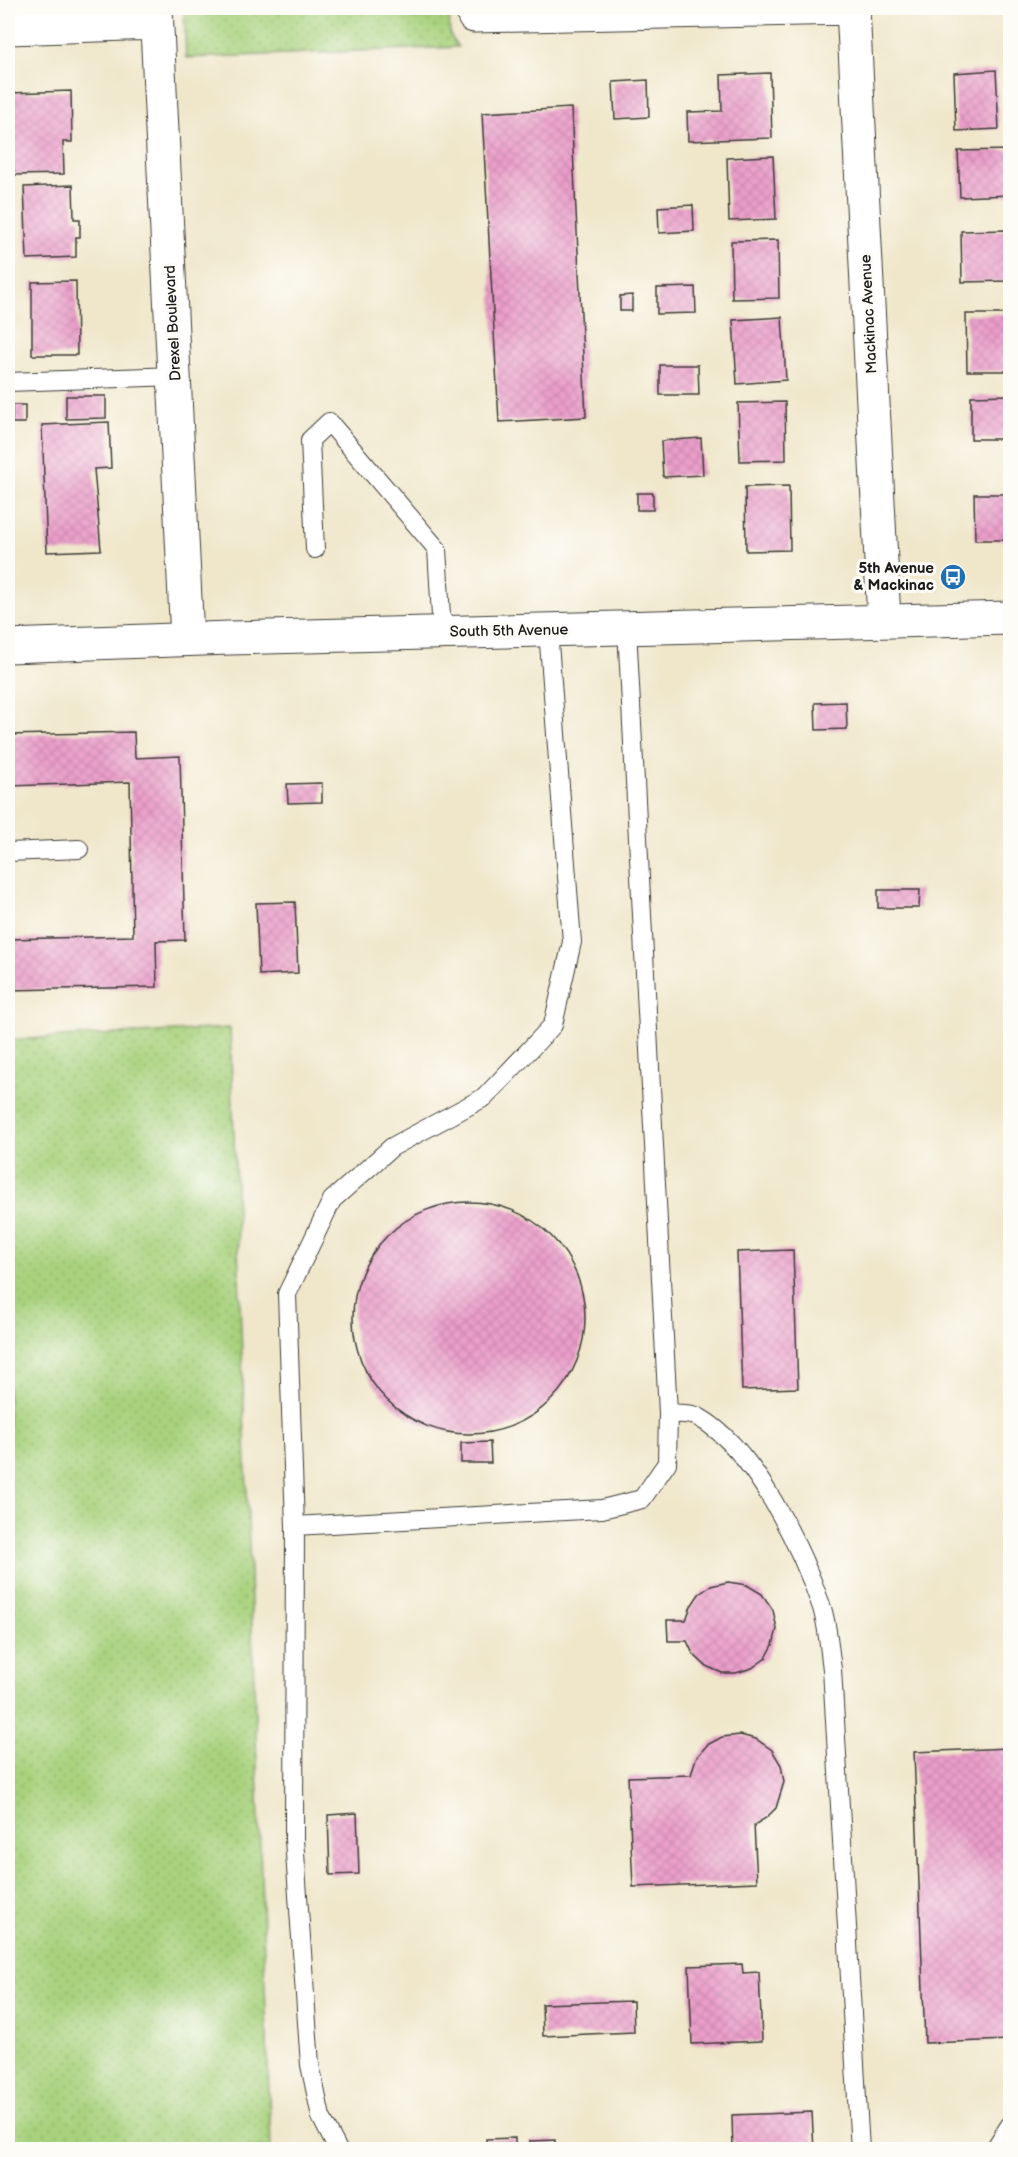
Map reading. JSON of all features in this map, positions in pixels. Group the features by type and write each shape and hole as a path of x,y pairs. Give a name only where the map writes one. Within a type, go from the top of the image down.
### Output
{"street":[{"path":"474,16 661,9 852,8"},
{"name":"Mackinac Avenue","path":"852,8 884,620"},
{"path":"8,28 156,15"},
{"name":"Drexel Boulevard","path":"156,15 176,376 187,639"},
{"name":"South 5th Avenue","path":"8,646 187,639 1011,618"}],"lane":[{"path":"8,382 176,376"},
{"path":"315,549 310,440 328,422 437,549 442,633"},
{"path":"295,1526 603,1509 642,1499 667,1463 668,1413 627,628"},
{"path":"338,2150 321,2117 310,2065 295,1851 292,1683 295,1526 287,1294 332,1200 392,1147 484,1097 553,1025 572,942 548,630"},
{"path":"8,852 79,849"},
{"path":"668,1413 698,1416 722,1435 755,1470 795,1546 822,1607 832,1669 860,2150"},
{"path":"994,2150 1011,2125"}],"green space":[{"path":"184,8 449,8 450,35 458,47 186,58"},
{"path":"230,1028 271,2149 8,2149 8,1040"}],"building":[{"path":"996,70 999,129 956,131 954,73"},
{"path":"770,73 772,138 688,141 687,112 722,111 721,75"},
{"path":"648,80 649,117 615,119 613,82"},
{"path":"71,91 72,142 63,142 64,174 14,175 10,93"},
{"path":"571,108 586,417 499,422 482,113"},
{"path":"1010,150 1010,195 960,197 958,151"},
{"path":"773,156 776,219 729,221 727,158"},
{"path":"73,185 74,219 80,219 80,237 76,237 76,257 27,259 24,187"},
{"path":"693,205 694,231 659,233 658,207"},
{"path":"1009,230 1010,281 962,282 961,231"},
{"path":"778,240 779,298 732,299 731,241"},
{"path":"76,281 77,355 32,355 32,282"},
{"path":"695,287 696,313 657,314 657,288"},
{"path":"632,295 632,311 620,311 620,296"},
{"path":"966,314 1007,314 1008,371 967,371"},
{"path":"782,317 786,380 737,384 733,320"},
{"path":"660,365 698,365 699,395 660,395"},
{"path":"1010,395 1010,439 971,439 971,396"},
{"path":"66,396 106,396 106,418 66,419"},
{"path":"785,402 786,460 740,461 738,403"},
{"path":"12,405 25,405 25,423 12,423"},
{"path":"109,422 111,468 94,469 101,550 47,552 42,425"},
{"path":"701,438 703,475 663,477 661,441"},
{"path":"789,486 790,550 746,551 745,487"},
{"path":"637,493 653,493 653,510 637,510"},
{"path":"974,494 1010,494 1010,540 975,540"},
{"path":"846,702 847,729 816,730 815,703"},
{"path":"134,732 135,758 180,756 185,940 156,941 157,987 8,990 8,939 133,936 130,782 8,786 8,735"},
{"path":"322,783 322,802 288,803 287,784"},
{"path":"878,890 920,890 919,908 878,908"},
{"path":"295,902 298,973 259,975 256,903"},
{"path":"458,1202 480,1202 503,1207 524,1216 543,1228 559,1244 580,1284 585,1318 583,1341 571,1373 559,1392 543,1408 503,1429 480,1434 458,1434 435,1429 414,1420 395,1408 379,1392 358,1352 353,1329 353,1307 358,1284 367,1263 379,1244 395,1228 435,1207"},
{"path":"793,1250 798,1388 742,1390 737,1252"},
{"path":"490,1442 491,1463 461,1463 461,1443"},
{"path":"728,1582 747,1585 762,1594 773,1610 777,1629 773,1645 766,1658 752,1668 736,1673 722,1673 706,1666 693,1654 687,1641 668,1641 667,1620 686,1620 699,1594 711,1586"},
{"path":"740,1735 756,1739 772,1750 781,1765 784,1782 776,1808 754,1825 757,1882 633,1887 628,1777 691,1775 696,1758 707,1745 722,1737"},
{"path":"1010,1748 1010,2040 925,2043 914,1752"},
{"path":"357,1813 359,1874 330,1875 328,1815"},
{"path":"742,1964 743,1973 759,1972 762,2041 692,2044 689,1966"},
{"path":"633,2001 634,2032 543,2036 542,2004"},
{"path":"812,2112 814,2150 733,2150 732,2115"},
{"path":"515,2138 515,2150 486,2150 486,2139"},
{"path":"555,2140 555,2150 530,2150 530,2141"}],"place":[{"name":"5th Avenue & Mackinac","path":"953,577"}]}
